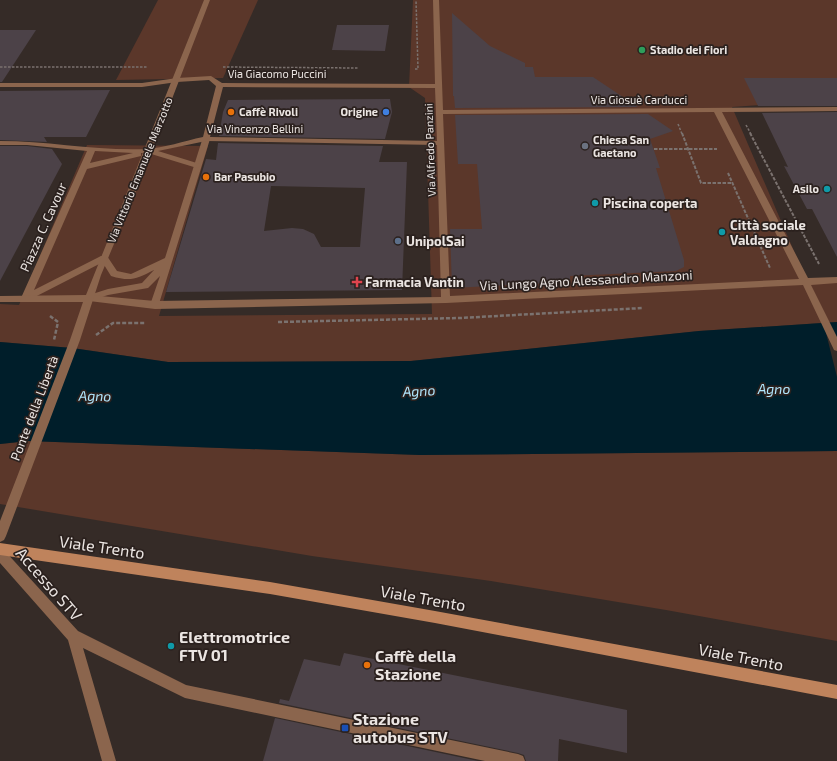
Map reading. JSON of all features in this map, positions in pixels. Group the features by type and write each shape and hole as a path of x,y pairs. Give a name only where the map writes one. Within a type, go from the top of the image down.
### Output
{"main road":[{"name":"Viale Trento","path":"0,549 270,588 443,618 837,692"}],"street":[{"name":"Via Vittorio Emanuele Marzotto","path":"75,340 104,258 177,80 207,0"},
{"name":"Via Alfredo Panzini","path":"436,0 446,300"},
{"name":"Via Giacomo Puccini","path":"0,85 142,85 177,80 211,78 220,85 438,86"},
{"path":"155,305 206,139 220,85"},
{"path":"717,110 820,310 837,347"},
{"name":"Via Giosuè Carducci","path":"440,112 837,110"},
{"name":"Via Vincenzo Bellini","path":"0,143 27,143 92,149 147,151 206,139 440,143"},
{"name":"Piazza C. Cavour","path":"26,298 92,149"},
{"path":"84,167 147,151 197,166"},
{"path":"26,298 104,258 114,274 132,277 168,260"},
{"path":"89,298 108,292 145,286 156,276 168,260"},
{"name":"Via Lungo Agno Alessandro Manzoni","path":"0,299 89,298 155,305 446,300 837,280"},
{"name":"Ponte della Libertà","path":"0,536 75,340"},
{"name":"Accesso STV","path":"0,554 73,636"},
{"path":"73,636 109,761"},
{"path":"73,636 185,691 518,761"}],"path":[{"path":"410,69 418,69 416,0"},
{"path":"0,67 152,67"},
{"path":"223,67 363,68"},
{"path":"677,120 701,183 733,183"},
{"path":"654,149 718,149"},
{"path":"49,315 58,322 54,340 75,340"}],"shaded area":[{"path":"158,0 258,0 223,78 116,80"},
{"path":"413,0 837,0 837,100 732,107 806,279 837,278 837,322 699,331 411,361 168,362 72,348 0,342 0,304 19,305 87,145 208,146 159,316 432,314 425,98 409,87"},
{"path":"28,441 420,455 837,451 837,641 666,610 491,581 312,556 0,504 0,444"}],"water":[{"name":"Agno","path":"837,322 837,345 824,325 837,377 837,451 420,455 28,441 0,444 0,342 72,348 168,362 411,361 699,331"}],"building":[{"path":"452,13 490,46 525,63 525,67 533,67 535,77 593,77 638,107 455,108 453,96"},
{"path":"337,25 389,25 385,51 332,50"},
{"path":"0,30 36,30 2,82 0,82"},
{"path":"744,78 837,78 837,106 758,106"},
{"path":"110,90 86,137 44,137 47,142 0,140 0,91"},
{"path":"390,99 392,112 385,139 219,136 223,112 228,100"},
{"path":"837,112 837,257 812,209 807,209 784,166 788,167 762,113"},
{"path":"648,114 673,131 650,139 660,168 656,168 684,260 684,267 676,271 570,276 570,282 452,288 450,229 482,229 477,164 458,164 455,115"},
{"path":"218,143 383,146 379,162 407,162 402,290 166,292 206,159 216,160","holes":["271,186 365,188 360,247 321,247 314,234 303,229 292,228 264,231"]},
{"path":"0,146 27,146 52,149 62,164 0,281"},
{"path":"344,653 627,710 627,753 559,739 558,761 526,761 524,755 518,753 279,703 280,699 289,701 304,659 340,666"},
{"path":"275,718 478,761 263,761"}],"place":[{"name":"Stadio dei Fiori","path":"642,50"},
{"name":"Caffè Rivoli","path":"231,112"},
{"name":"Origine","path":"386,112"},
{"name":"Chiesa San Gaetano","path":"585,146"},
{"name":"Bar Pasubio","path":"206,177"},
{"name":"Asilo","path":"827,189"},
{"name":"Piscina coperta","path":"595,203"},
{"name":"Città sociale Valdagno","path":"722,232"},
{"name":"UnipolSai","path":"398,241"},
{"name":"Farmacia Vantin","path":"357,282"},
{"name":"Elettromotrice FTV 01","path":"171,646"},
{"name":"Caffè della Stazione","path":"367,665"},
{"name":"Stazione autobus STV","path":"345,728"}]}
